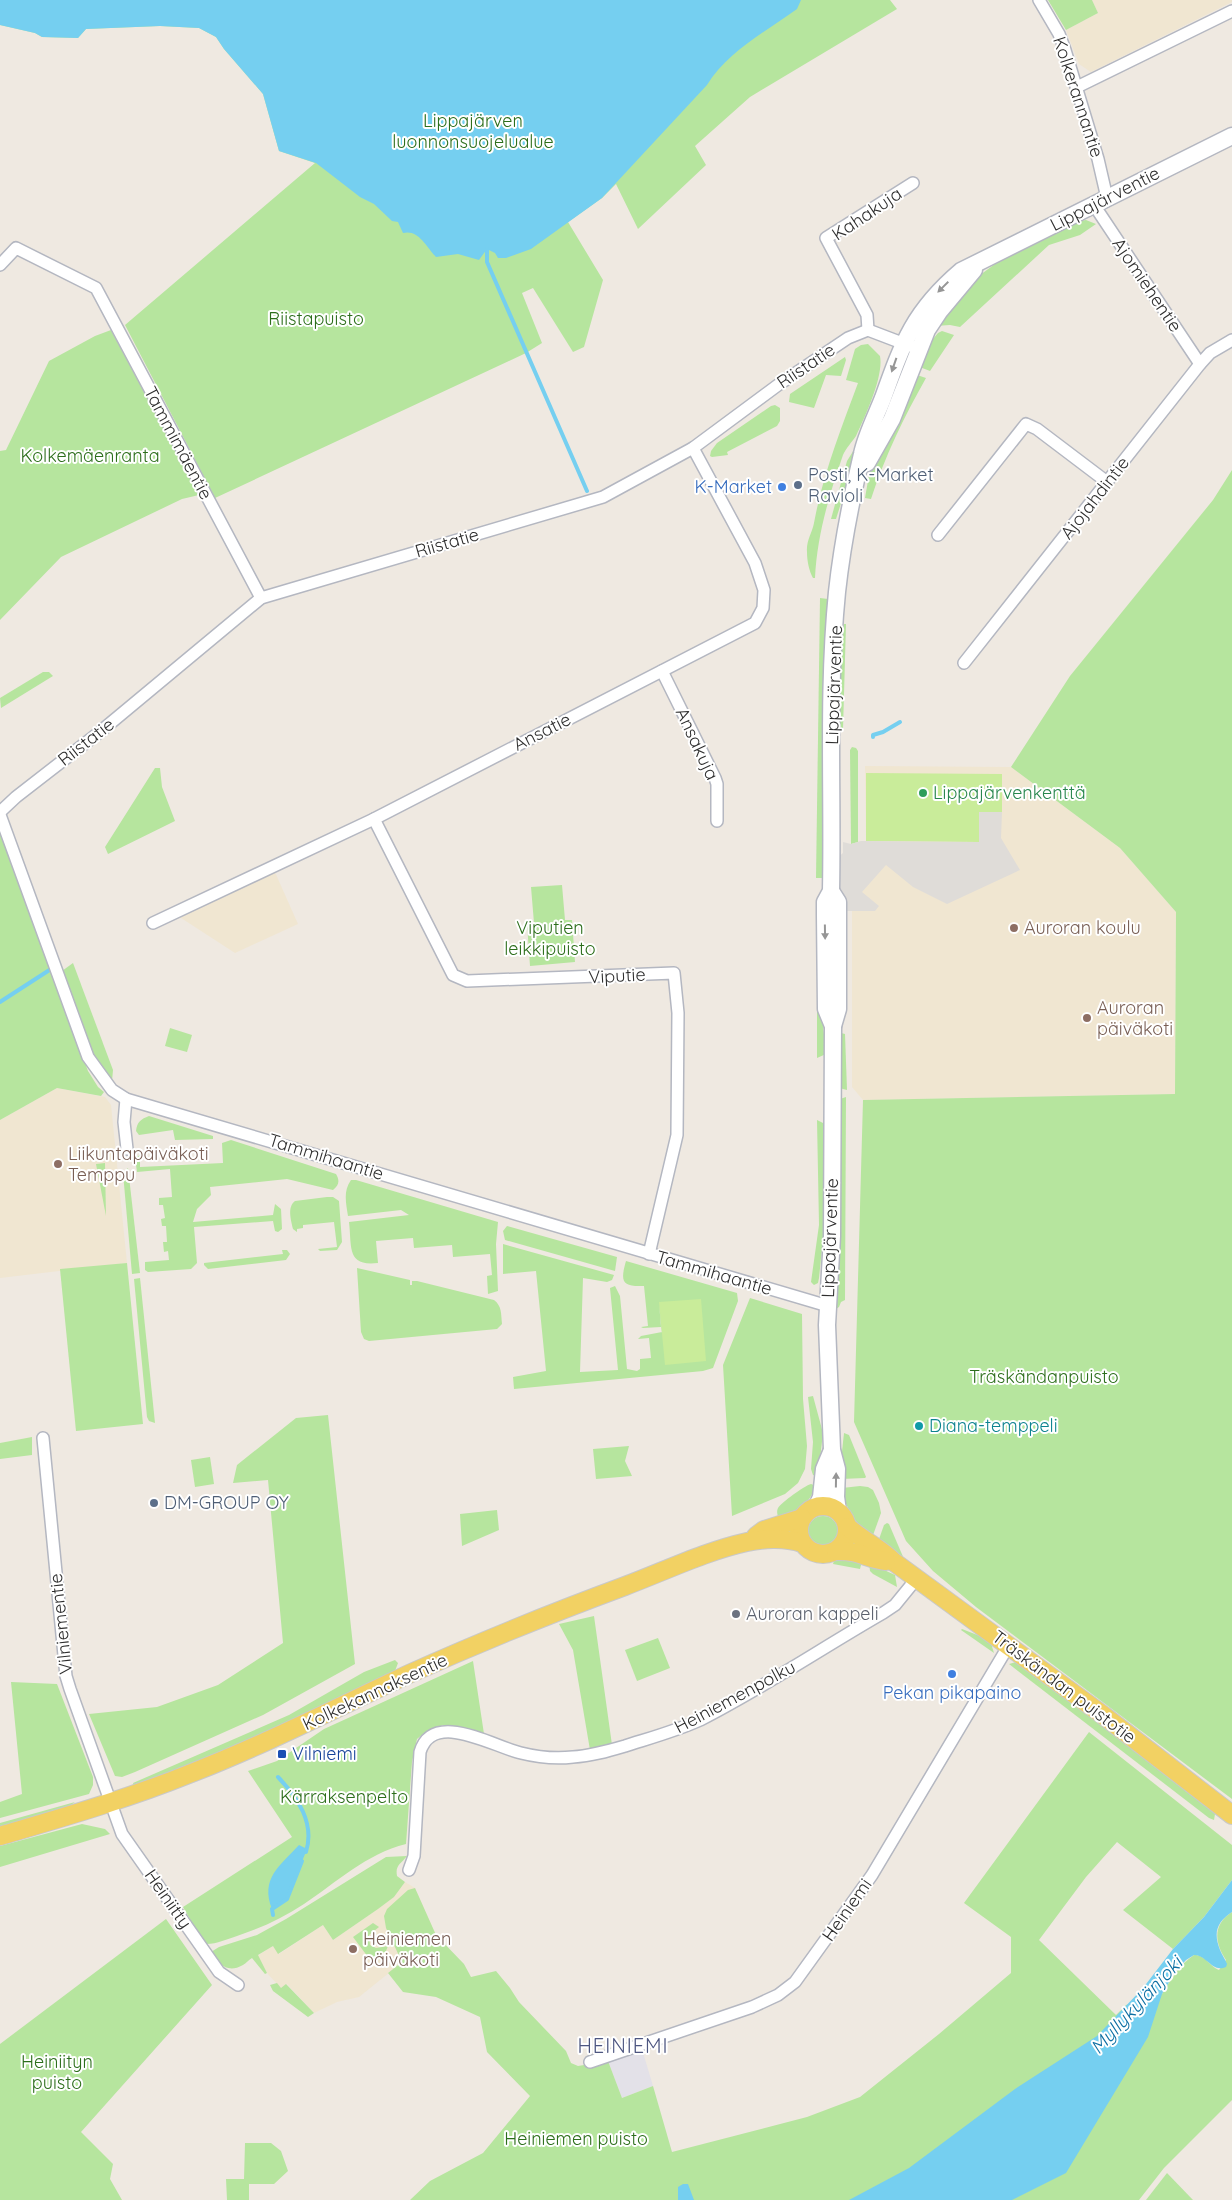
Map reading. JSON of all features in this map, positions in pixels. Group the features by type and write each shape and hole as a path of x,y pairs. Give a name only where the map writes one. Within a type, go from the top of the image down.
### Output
{"main road":[{"name":"Lippajärventie","path":"838,1511 836,1497 837,1469 832,1450 828,1306 832,1236 833,1026 826,1010 825,902 831,891 833,666 837,593 848,517 862,453 903,343 915,322 942,287 961,271 1232,136"},
{"name":"Lippajärventie","path":"857,480 892,419 918,349 928,330 939,312 979,263"},
{"name":"Lippajärventie","path":"817,1506 821,1496 824,1469 832,1450"},
{"path":"817,1506 827,1506 838,1511 845,1519 848,1527 844,1544 836,1552 827,1555 808,1550 802,1544 799,1533 802,1518 809,1510 817,1506"},
{"name":"Kolkekannaksentie","path":"0,1836 111,1803 190,1774 269,1740 408,1675 568,1607 748,1541 764,1530 802,1518"},
{"name":"Träskändan puistotie","path":"848,1527 858,1536 882,1550 894,1562 1009,1645 1232,1815"},
{"name":"Kolkekannaksentie","path":"748,1541 784,1539 802,1544"},
{"name":"Träskändan puistotie","path":"836,1552 852,1550 876,1560 894,1562"}],"street":[{"name":"Kolkerannantie","path":"1039,0 1059,34 1077,87 1100,202"},
{"path":"1077,87 1232,11"},
{"name":"Kahakuja","path":"868,330 867,315 826,238 913,183"},
{"name":"Ajomiehentie","path":"1100,202 1200,364"},
{"name":"Tammimäentie","path":"0,265 16,248 96,288 261,598"},
{"path":"868,330 918,349"},
{"name":"Riistatie","path":"0,814 16,797 113,721 261,598 603,497 693,448 778,385 848,338 868,330"},
{"name":"Ajojahdintie","path":"964,663 1200,364 1210,353 1232,340"},
{"path":"938,535 1026,424 1038,429 1107,482"},
{"name":"Ansatie","path":"153,923 374,819 755,623 763,608 764,590 755,563 693,448"},
{"name":"Ansakuja","path":"662,671 715,778 717,784 717,821"},
{"name":"Tammihaantie","path":"0,814 88,1057 112,1090 126,1099 828,1306"},
{"name":"Viputie","path":"374,819 453,974 467,982 674,973 678,1013 677,1135 649,1254"},
{"path":"126,1099 124,1122 127,1150"},
{"name":"Vilniementie","path":"43,1438 66,1676 111,1803"},
{"name":"Heiniemenpolku","path":"409,1870 414,1856 420,1752 423,1743 436,1734 449,1731 461,1733 520,1753 546,1758 572,1758 664,1734 699,1720 883,1613 894,1605 917,1578"},
{"name":"Heiniemi","path":"590,2062 752,2007 778,1995 795,1982 872,1875 1009,1645"},
{"name":"Heiniitty","path":"111,1803 122,1834 219,1972 238,1985"}],"shaded area":[{"path":"1092,0 1232,0 1232,2 1091,72 1079,64 1066,30 1098,13"},
{"name":"Auroran koulu","path":"865,766 1011,767 1120,848 1176,912 1175,1094 863,1100 852,1087 852,910 857,899 856,842 866,841"},
{"path":"979,812 1002,812 1001,838 1020,870 947,904 913,887 886,865 862,892 879,906 875,911 841,911 837,858 843,853 843,842 851,844 861,841 979,842"},
{"path":"274,870 298,924 235,953 178,916"},
{"name":"Liikuntapäiväkoti Temppu","path":"57,1088 105,1097 111,1105 127,1263 0,1278 0,1120"},
{"name":"Heiniemen päiväkoti","path":"405,1882 415,1888 436,1935 359,1997 337,2002 314,2013 287,1984 281,1988 267,1973 257,1956 273,1946 279,1954 323,1925 333,1940 394,1897"},
{"path":"642,2049 653,2086 622,2098 608,2061"}],"green space":[{"name":"Riistapuisto","path":"0,0 890,0 897,9 750,97 695,146 706,165 638,229 616,184 602,198 568,222 603,280 584,347 573,352 533,288 522,293 542,343 526,353 215,498 125,325 315,163 279,151 263,94 216,37 199,28 160,26 86,29 78,38 42,37 35,33 0,25"},
{"path":"1048,0 1092,0 1098,13 1066,30"},
{"path":"1086,220 1096,224 1080,235 1049,245 960,327 950,325 935,326 972,281 999,261 1079,221"},
{"name":"Kolkemäenranta","path":"111,330 199,495 182,499 61,557 0,620 0,451 6,450 49,361 95,336"},
{"path":"942,331 954,335 930,371 917,366 929,337 933,339"},
{"path":"868,344 880,356 877,385 856,436 844,452 838,470 824,516 815,578 813,578 808,562 807,544 827,469 858,383 846,380 855,349 861,345"},
{"path":"845,357 846,360 841,376 826,375 814,408 789,402 790,394"},
{"path":"914,374 926,378 882,467 871,499 865,498 870,469"},
{"path":"775,405 780,408 780,421 777,426 727,452 728,455 710,456 717,443"},
{"path":"862,437 836,519 831,519 847,461"},
{"name":"Träskändanpuisto","path":"1232,470 1232,1799 976,1607 933,1571 906,1541 854,1422 863,1100 1175,1094 1176,912 1120,848 1011,767 1070,676 1213,500"},
{"path":"820,598 828,599 823,878 816,878"},
{"path":"844,624 846,624 843,729 838,726 840,661"},
{"path":"43,672 49,672 53,676 1,708 0,698"},
{"path":"852,747 858,751 858,842 851,844 850,750"},
{"path":"155,768 160,768 162,787 175,821 108,854 105,847"},
{"name":"Lippajärvenkenttä","path":"866,773 1002,774 1002,812 979,812 979,842 866,841"},
{"path":"0,832 88,1071 98,1087 104,1092 101,1096 57,1088 0,1120"},
{"name":"Viputien leikkipuisto","path":"562,885 565,920 572,920 575,962 530,966 527,924 534,923 531,887"},
{"path":"73,963 113,1070 112,1081 97,1063 62,971"},
{"path":"821,1005 826,1054 817,1058 817,1006"},
{"path":"170,1028 192,1035 187,1052 165,1046"},
{"path":"841,1033 845,1034 847,1090 839,1088"},
{"path":"846,1097 845,1300 834,1310 840,1099"},
{"path":"149,1116 213,1136 213,1139 175,1140 173,1130 139,1135 136,1131 138,1123"},
{"path":"817,1120 825,1124 824,1229 819,1278 818,1283 814,1285 811,1282 819,1225"},
{"path":"231,1140 336,1174 338,1185 333,1190 287,1179 210,1187 211,1195 197,1209 193,1222 273,1215 275,1204 281,1209 282,1229 278,1232 275,1231 273,1221 194,1227 197,1263 191,1269 148,1272 145,1270 145,1262 169,1260 168,1251 164,1252 163,1242 167,1242 166,1226 162,1226 161,1219 165,1218 163,1205 159,1205 159,1198 172,1197 170,1169 137,1172 135,1158 140,1155 140,1167 223,1163 222,1143"},
{"path":"105,1163 106,1216 96,1164"},
{"path":"128,1168 140,1273 132,1274 123,1173"},
{"path":"351,1180 498,1222 496,1244 498,1291 488,1294 487,1276 492,1275 490,1254 453,1257 452,1245 414,1248 413,1238 376,1241 378,1263 360,1262 351,1247 349,1222 409,1215 401,1210 348,1216 346,1193"},
{"path":"333,1197 339,1201 342,1242 337,1250 320,1251 318,1249 337,1247 334,1222 303,1225 303,1228 297,1229 297,1232 293,1229 290,1210 295,1201"},
{"path":"507,1226 617,1257 615,1271 505,1240 503,1231"},
{"path":"503,1244 614,1275 612,1280 607,1282 583,1278 580,1372 618,1370 610,1288 615,1286 620,1296 627,1369 637,1371 640,1369 640,1359 651,1358 649,1338 638,1339 641,1336 662,1332 659,1302 661,1327 641,1327 648,1326 644,1286 631,1285 624,1282 623,1274 626,1261 737,1293 738,1301 713,1368 703,1371 514,1389 513,1377 546,1371 536,1271 503,1274"},
{"path":"282,1250 287,1250 290,1254 286,1260 208,1269 204,1265 204,1263 283,1254"},
{"path":"127,1263 143,1424 76,1431 60,1269"},
{"path":"357,1268 410,1280 410,1285 412,1285 412,1281 417,1281 494,1300 500,1308 502,1324 497,1329 369,1341 364,1339 361,1332"},
{"path":"140,1278 155,1423 149,1421 147,1417 134,1279"},
{"path":"750,1298 802,1314 803,1399 807,1446 805,1469 798,1483 785,1494 732,1516 723,1365"},
{"path":"701,1299 706,1361 665,1365 659,1302"},
{"path":"813,1396 823,1433 818,1477 813,1475 811,1469 813,1442 808,1397"},
{"path":"328,1415 355,1664 263,1715 135,1772 122,1777 115,1776 89,1714 157,1707 218,1685 283,1643 268,1480 233,1483 237,1465 296,1418"},
{"path":"844,1433 849,1435 865,1478 841,1479 840,1470"},
{"path":"32,1437 32,1455 0,1459 0,1443"},
{"path":"629,1446 625,1461 632,1476 596,1479 593,1449"},
{"path":"210,1457 214,1484 195,1487 191,1460"},
{"path":"811,1484 816,1486 806,1503 791,1515 779,1520 777,1511 780,1505"},
{"path":"860,1486 873,1490 879,1503 881,1513 872,1538 852,1516 843,1496 842,1488"},
{"path":"497,1510 499,1530 462,1546 460,1514"},
{"path":"823,1516 829,1517 837,1525 837,1537 829,1545 823,1546 817,1545 809,1537 808,1531 809,1525 817,1517"},
{"path":"887,1523 904,1559 878,1542 884,1525"},
{"path":"834,1561 862,1561 860,1569 833,1564"},
{"path":"869,1563 895,1575 897,1587 873,1574 870,1571"},
{"path":"594,1616 612,1745 590,1750 573,1650 559,1624"},
{"path":"961,1630 990,1640 994,1653"},
{"path":"658,1638 670,1668 637,1681 625,1650"},
{"path":"395,1660 398,1663 395,1671 265,1734 134,1786 133,1783 289,1715 364,1672"},
{"name":"Kärraksenpelto","path":"473,1661 484,1734 443,1725 423,1734 417,1739 412,1762 406,1844 378,1854 280,1918 255,1930 212,1944 204,1944 183,1907 292,1837 248,1771 277,1761 324,1729"},
{"path":"1016,1662 1022,1664 1207,1806 1215,1814 1214,1820 1009,1664"},
{"path":"11,1682 57,1684 93,1777 93,1785 89,1794 0,1818 0,1802 22,1794"},
{"name":"Heiniemen puisto","path":"1089,1732 1232,1845 1232,1880 1204,1917 1173,1949 1123,1910 1161,1877 1117,1842 1086,1877 1039,1940 1116,2015 1126,2005 1162,1994 1180,1968 1194,1955 1202,1957 1219,1970 1226,1960 1219,1947 1217,1934 1221,1922 1232,1912 1232,2100 1164,2168 1139,2200 410,2200 430,2181 483,2153 530,2096 487,2052 480,2017 436,1997 403,1992 388,1973 402,1962 386,1928 384,1916 387,1909 408,1890 415,1888 436,1935 464,1964 471,1977 496,1971 519,2002 566,2051 571,2063 578,2066 608,2061 622,2098 653,2086 672,2152 807,2117 860,2097 1011,1973 1011,1937 964,1903"},
{"path":"75,1802 67,1808 0,1827 0,1823"},
{"path":"82,1824 105,1829 110,1834 0,1867 0,1846"},
{"path":"407,1856 397,1869 397,1876 405,1882 394,1897 333,1940 323,1925 278,1954 273,1946 258,1955 267,1973 265,1974 252,1958 237,1968 228,1968 220,1964 211,1952 219,1947 257,1935 386,1857"},
{"name":"Heiniityn puisto","path":"166,1919 212,1985 81,2132 113,2164 110,2179 122,2200 0,2200 0,2044"},
{"path":"373,1923 379,1927 369,1935 370,1945 376,1948 388,1946 386,1951 371,1961 353,1937"},
{"path":"277,1983 281,1988 286,1984 314,2013 308,2017 273,1991 270,1985"},
{"path":"245,2143 271,2143 281,2151 288,2171 274,2184 249,2184 249,2200 227,2200 226,2179 244,2179"},
{"path":"1167,2173 1193,2200 1146,2200"}],"water":[{"name":"Lippajärven luonnonsuojelualue","path":"0,0 801,0 797,9 748,43 725,62 707,85 602,198 531,249 506,258 498,258 495,253 487,249 479,260 458,254 436,257 417,236 408,232 403,233 398,222 392,221 374,204 360,197 316,163 279,151 263,94 216,37 199,28 160,26 86,29 78,38 42,37 35,33 0,25"},
{"path":"299,1845 307,1849 287,1899 272,1909 268,1889 270,1881 279,1866"},
{"name":"Myllykylänjoki","path":"1232,1880 1232,1912 1220,1924 1217,1933 1218,1944 1227,1964 1226,1967 1217,1968 1203,1958 1194,1955 1186,1960 1175,1972 1162,1994 1148,2037 1066,2173 1012,2200 849,2200 909,2168 1015,2089 1097,2036 1143,1988 1173,1949 1204,1917"},
{"path":"688,2184 694,2200 678,2200 678,2187"}],"waterway":[{"path":"487,249 487,262 587,491"},
{"path":"873,737 873,735 883,732 900,722"},
{"path":"0,1002 51,969"},
{"path":"278,1777 298,1802 303,1812 308,1831 306,1852"},
{"path":"273,1915 272,1909 287,1899 302,1861"}],"place":[{"name":"Posti, K-Market Ravioli","path":"798,485"},
{"name":"K-Market","path":"782,487"},
{"name":"Lippajärvenkenttä","path":"923,793"},
{"name":"Auroran koulu","path":"1014,928"},
{"name":"Auroran päiväkoti","path":"1087,1018"},
{"name":"Liikuntapäiväkoti Temppu","path":"58,1164"},
{"name":"Diana-temppeli","path":"919,1426"},
{"name":"DM-GROUP OY","path":"154,1503"},
{"name":"Auroran kappeli","path":"736,1614"},
{"name":"Pekan pikapaino","path":"952,1674"},
{"name":"Vilniemi","path":"282,1754"},
{"name":"Heiniemen päiväkoti","path":"353,1949"}],"district":[{"name":"HEINIEMI","path":"623,2046"}]}
